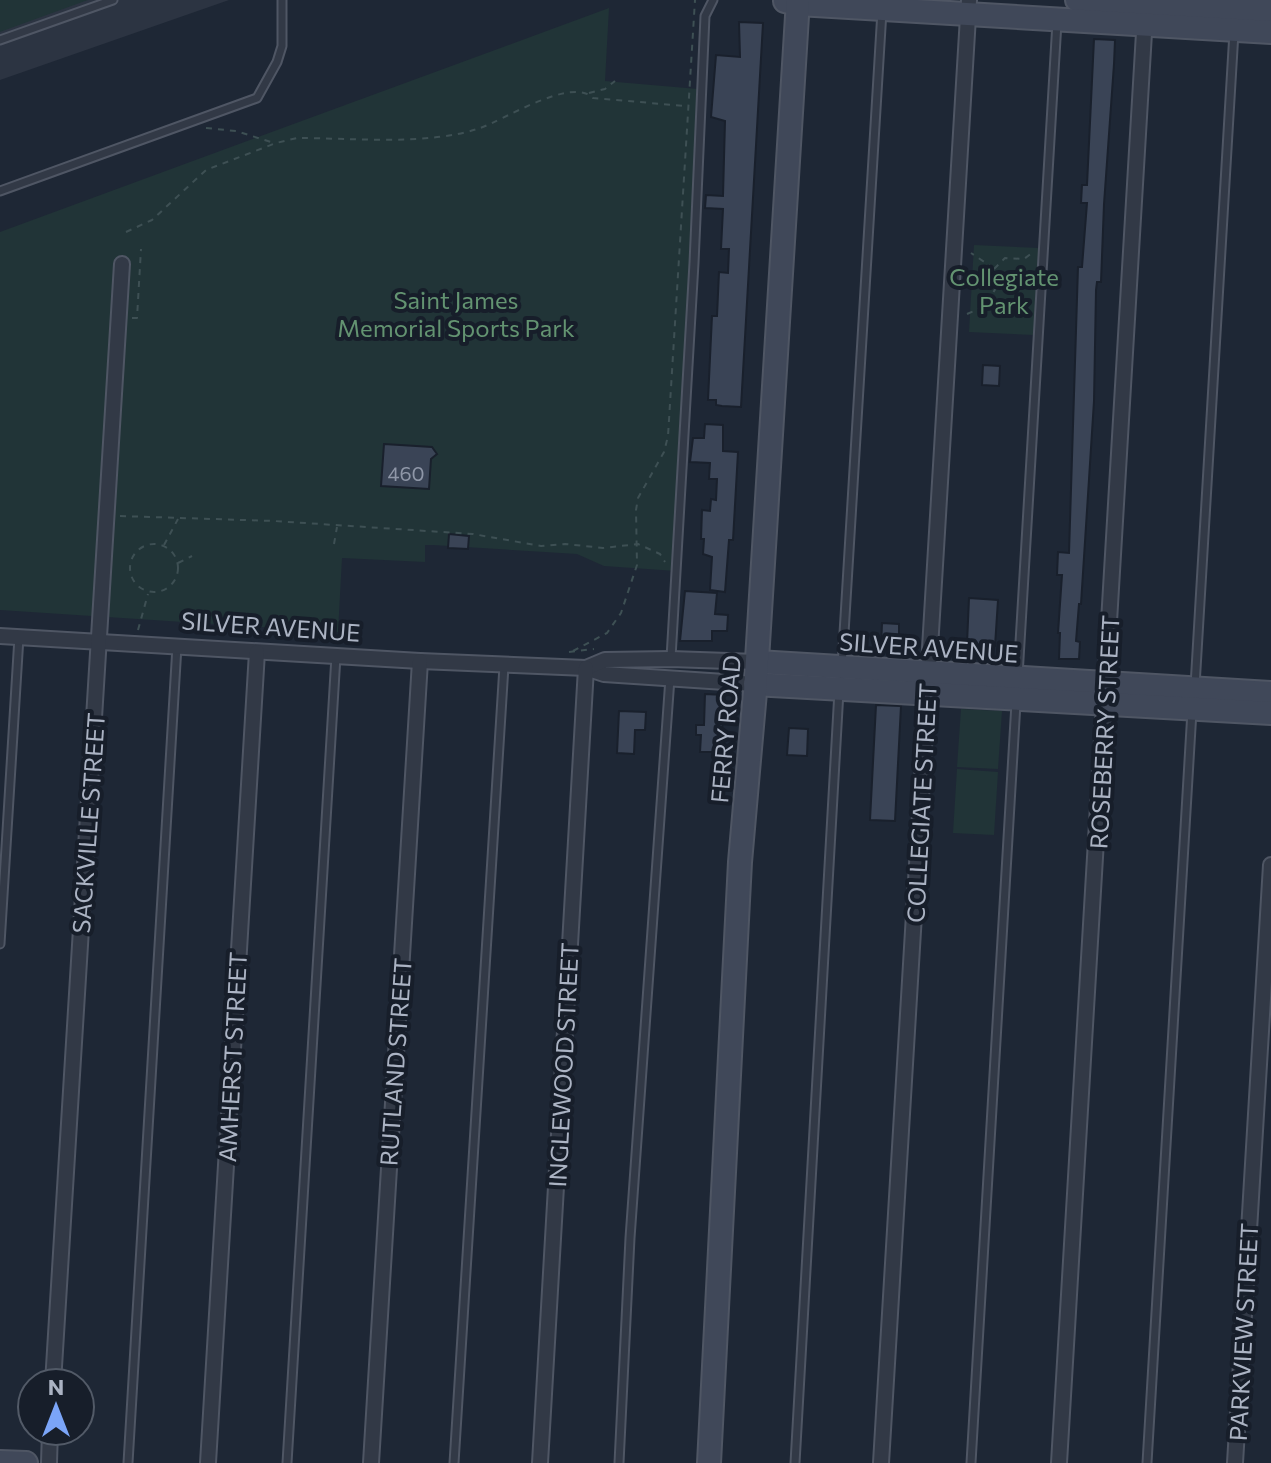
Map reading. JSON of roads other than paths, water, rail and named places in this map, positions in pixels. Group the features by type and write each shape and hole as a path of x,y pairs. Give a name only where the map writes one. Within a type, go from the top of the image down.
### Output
{"main road":[{"path":"1077,0 1145,10 1234,30 1271,32"},
{"path":"793,1 882,9 968,7 1057,20 1145,10 1271,11"},
{"name":"FERRY ROAD","path":"709,1463 740,862 756,673 793,1"},
{"name":"SILVER AVENUE","path":"756,673 1194,698 1271,693"},
{"name":"SILVER AVENUE","path":"1194,698 1271,713"},
{"path":"0,1462 26,1463"}],"street":[{"name":"COLLEGIATE STREET","path":"881,1463 968,7"},
{"name":"ROSEBERRY STREET","path":"1059,1463 1145,10"},
{"name":"SACKVILLE STREET","path":"54,1367 122,264"},
{"name":"SILVER AVENUE","path":"0,636 504,666 586,668 604,674 670,678 756,673"},
{"name":"AMHERST STREET","path":"208,1463 257,652"},
{"name":"SILVER AVENUE","path":"586,668 605,660 671,659 756,673"},
{"name":"RUTLAND STREET","path":"371,1463 420,661"},
{"name":"INGLEWOOD STREET","path":"540,1463 586,668"},
{"name":"PARKVIEW STREET","path":"1235,1463 1271,865"}],"lane":[{"path":"0,40 113,0"},
{"path":"0,191 257,98 277,62 282,46 282,0"},
{"path":"671,659 705,16 713,0"},
{"path":"795,1463 882,9"},
{"path":"971,1463 1057,20"},
{"path":"1147,1463 1234,30"},
{"path":"0,944 19,637"},
{"path":"128,1463 177,646"},
{"path":"287,1463 336,656"},
{"path":"454,1463 504,666"},
{"path":"619,1463 630,1238 670,678"}],"park label":[{"name":"Collegiate Park","path":"1004,290"},
{"name":"Saint James Memorial Sports Park","path":"456,313"}]}
